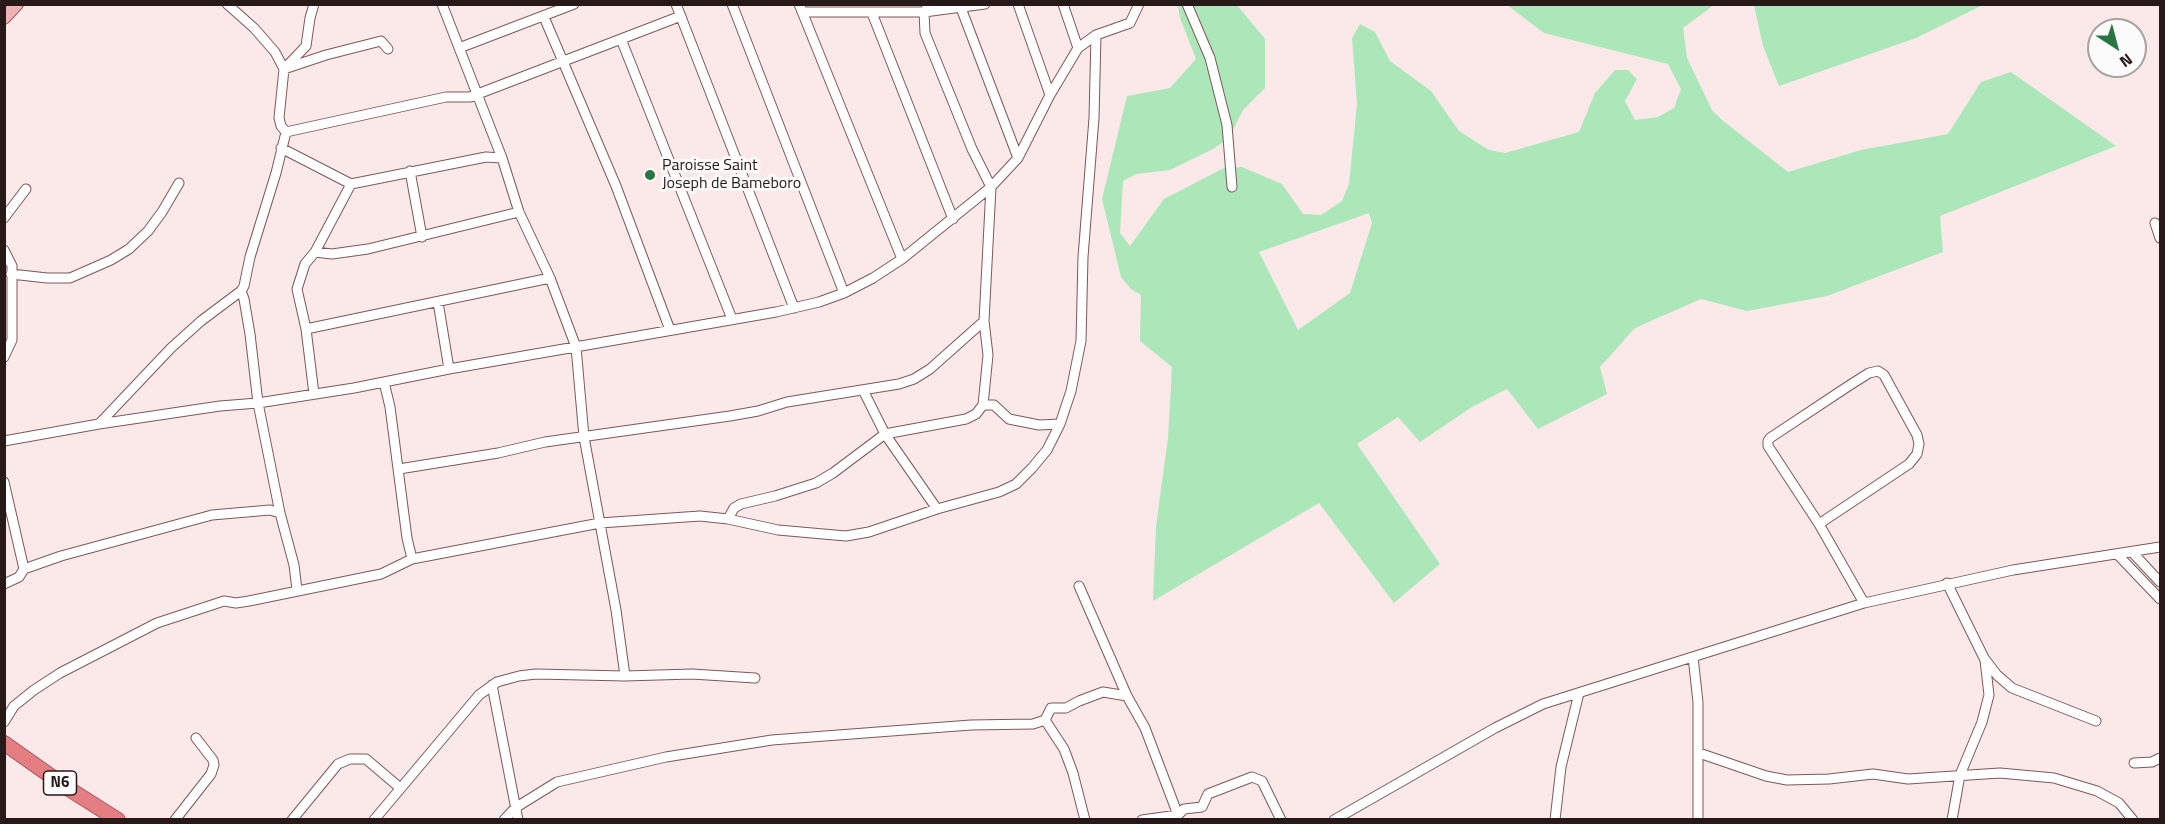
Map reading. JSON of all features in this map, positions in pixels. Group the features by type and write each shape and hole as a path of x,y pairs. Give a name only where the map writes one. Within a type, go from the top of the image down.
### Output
{"highway":[{"name":"N6","path":"7,748 118,819"}],"main road":[{"path":"4,18 17,4"}],"street":[{"path":"227,4 261,36 275,52 285,69"},
{"path":"286,132 281,126 279,117 285,69 306,46 314,4"},
{"path":"442,4 501,158 519,212 550,278 576,347 584,437 616,610 625,676"},
{"path":"459,48 574,4"},
{"path":"676,4 794,308"},
{"path":"732,4 844,293"},
{"path":"903,259 800,8 872,13 927,8 961,8 985,4"},
{"path":"1018,4 1050,95"},
{"path":"1063,4 1078,48"},
{"path":"4,441 99,424 220,406 258,403 384,382 794,308 844,293 903,259 991,187 1018,158 1050,95 1078,48 1096,35 1130,23 1139,4"},
{"path":"1187,4 1210,58 1227,125 1232,187"},
{"path":"728,519 734,508 741,504 816,483 885,435 966,418 976,414 983,405 988,355 984,321 991,187 972,149 929,45 925,33 927,8"},
{"path":"961,8 1018,158"},
{"path":"872,13 953,219"},
{"path":"286,132 446,97 470,97 681,16"},
{"path":"544,17 616,186 670,330"},
{"path":"4,722 14,706 60,673 157,623 224,601 249,602 381,574 412,559 600,523 685,516 728,519 778,530 846,536 869,532 937,509 999,492 1016,484 1047,450 1060,424 1071,391 1082,341 1083,257 1093,129 1096,35"},
{"path":"621,39 732,319"},
{"path":"285,69 326,55 381,41 388,49"},
{"path":"99,424 171,348 201,321 241,291 286,132"},
{"path":"281,148 351,184 486,157 501,158"},
{"path":"410,171 422,237"},
{"path":"11,274 70,278 111,260 129,249 148,231 179,183"},
{"path":"314,394 306,330 297,290 305,264 315,252 351,184"},
{"path":"4,218 26,189"},
{"path":"315,252 327,254 359,250 422,237 519,212"},
{"path":"2155,223 2160,238"},
{"path":"4,250 10,260 12,340 4,357"},
{"path":"306,330 550,278"},
{"path":"241,291 250,334 258,403 280,513 294,565 297,590"},
{"path":"438,302 449,369"},
{"path":"399,469 498,453 545,441 748,412 787,402 899,384 921,375 955,349 984,321"},
{"path":"1819,524 1908,464 1917,454 1919,444 1917,435 1884,375 1878,371 1869,373 1850,385 1768,441 1773,453 1819,524 1864,603"},
{"path":"384,382 412,559"},
{"path":"863,390 885,435 937,509"},
{"path":"983,405 994,405 1009,419 1039,425 1060,424"},
{"path":"4,482 24,568 19,577 4,584"},
{"path":"24,568 212,515 270,510 280,513"},
{"path":"1334,819 1543,704 1864,603 1947,583 2055,562 2160,547"},
{"path":"2132,552 2160,582"},
{"path":"2117,554 2160,599"},
{"path":"1947,583 1984,658 1997,675 2013,688 2096,721"},
{"path":"1079,586 1127,696 1145,728 1178,815"},
{"path":"1693,657 1698,702 1698,819"},
{"path":"1952,819 1960,776 1982,722 1989,695 1984,658"},
{"path":"374,819 478,695 506,679 536,674 625,676 692,674 755,678"},
{"path":"492,685 518,819"},
{"path":"504,819 515,808 557,782 612,768 744,743 971,725 1033,724 1045,720 1051,708 1066,708 1103,692 1127,696"},
{"path":"1555,819 1561,767 1579,693"},
{"path":"1045,720 1065,749 1085,819"},
{"path":"175,819 211,774 214,765 213,760 196,738"},
{"path":"1699,753 1766,776 1787,780 1873,774 1908,779 2000,772 2054,778 2097,791 2119,803 2133,819"},
{"path":"2134,764 2152,762 2160,758"},
{"path":"292,819 338,764 350,759 366,759 399,787"},
{"path":"1142,819 1178,815 1184,809 1202,807 1208,794 1252,777 1262,781 1281,819"}],"green space":[{"path":"1754,4 1983,5 1916,38 1779,86 1763,46"},
{"path":"1178,5 1237,5 1265,39 1265,88 1243,110 1229,138 1213,149 1170,170 1136,174 1123,181 1120,233 1130,246 1164,199 1224,168 1242,167 1282,184 1303,214 1321,215 1342,201 1349,184 1357,104 1352,38 1360,24 1375,32 1390,61 1431,91 1459,131 1489,150 1505,153 1579,132 1595,93 1615,70 1628,70 1637,79 1625,101 1635,120 1658,117 1674,108 1681,89 1668,64 1544,33 1507,5 1714,5 1683,28 1687,58 1712,110 1788,172 1861,150 1948,134 1981,82 2011,72 2116,146 1940,216 1943,252 1827,296 1747,311 1701,299 1635,328 1600,367 1607,394 1538,429 1507,389 1472,407 1420,442 1398,417 1357,444 1440,564 1394,603 1319,503 1153,601 1156,526 1168,438 1172,367 1140,341 1141,295 1131,289 1121,277 1102,199 1127,96 1170,88 1196,59 1180,18","holes":["1369,213 1372,223 1350,293 1298,330 1259,252"]}],"place":[{"name":"Paroisse Saint Joseph de Bameboro","path":"650,175"}]}
